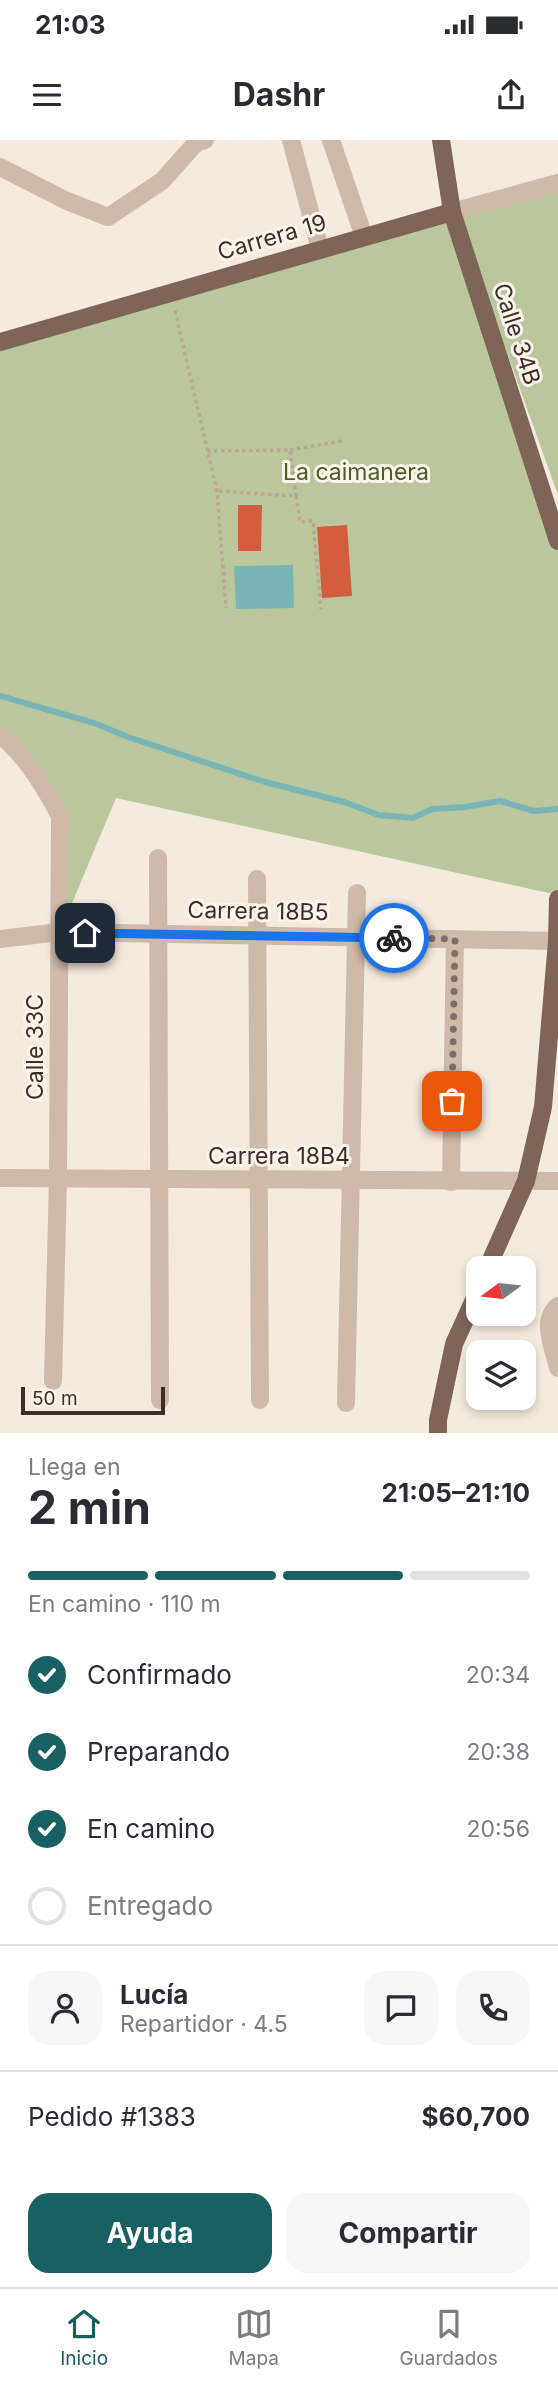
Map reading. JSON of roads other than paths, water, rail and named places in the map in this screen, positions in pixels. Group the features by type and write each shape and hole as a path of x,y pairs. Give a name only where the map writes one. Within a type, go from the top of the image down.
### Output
{"main road":[{"name":"Calle 34B","path":"441,140 452,212 558,541"},
{"name":"Carrera 19","path":"0,342 452,212"},
{"path":"493,1256 526,1181 543,1107 554,1010 558,899"},
{"path":"438,1433 438,1420 454,1344 466,1318"}],"street":[{"path":"0,167 67,201 108,217 162,181 196,143 205,140"},
{"path":"291,140 320,249"},
{"path":"331,140 364,237"},
{"name":"Carrera 19","path":"452,212 558,183"},
{"name":"Calle 33C","path":"0,735 12,744 44,786 60,816 58,1179 53,1381"},
{"path":"158,858 160,1399"},
{"path":"257,879 260,1400"},
{"path":"346,1403 358,893"},
{"name":"Carrera 18B5","path":"0,939 60,932 557,941"},
{"path":"451,1182 455,939"},
{"name":"Carrera 18B4","path":"0,1178 558,1181"},
{"path":"558,1306 552,1311 548,1330 558,1364"}],"water":[{"path":"293,565 294,608 236,609 234,566"}],"waterway":[{"path":"0,696 94,723 128,737 265,782 344,802 379,815 413,818 432,809 500,801 534,811 558,809"}],"park label":[{"name":"La caimanera","path":"356,472"}]}
